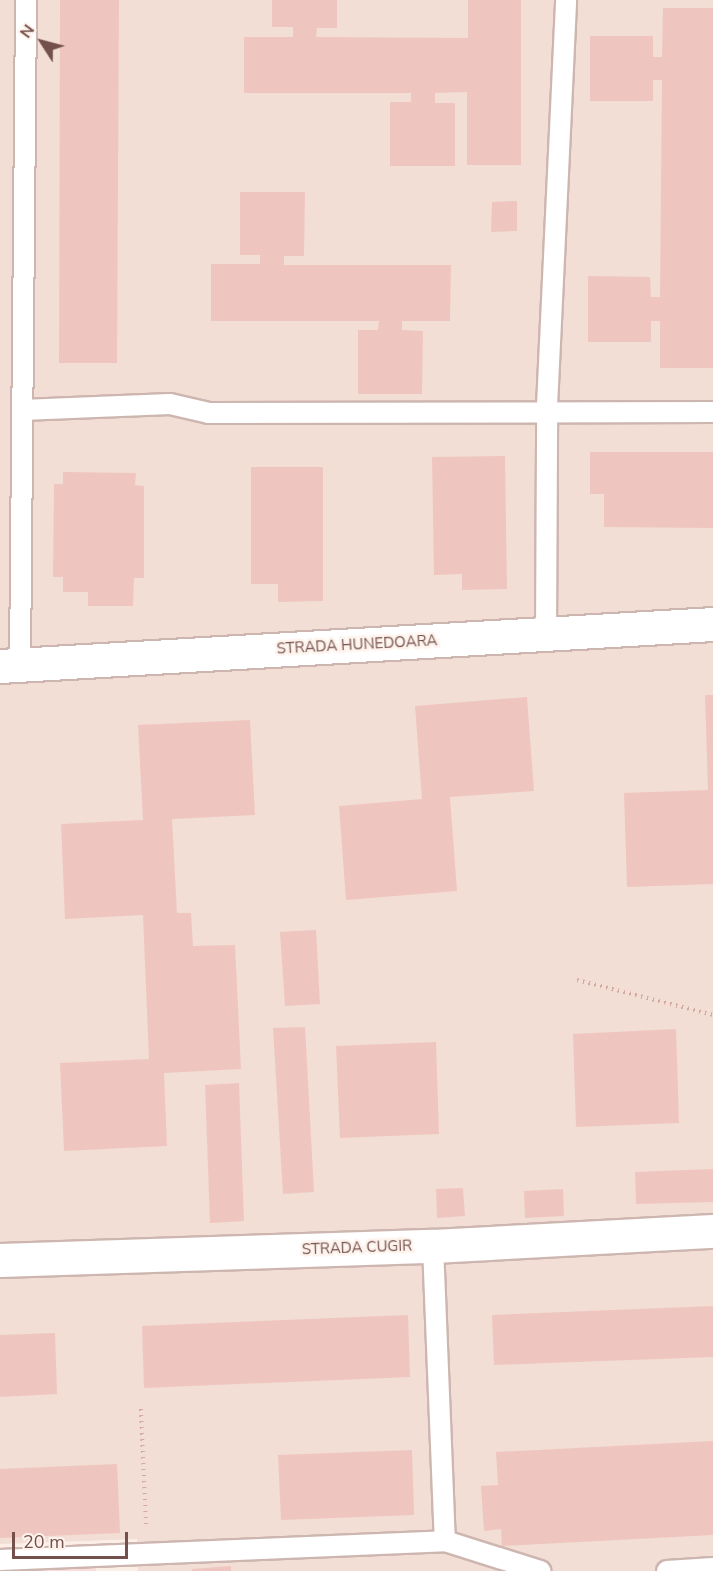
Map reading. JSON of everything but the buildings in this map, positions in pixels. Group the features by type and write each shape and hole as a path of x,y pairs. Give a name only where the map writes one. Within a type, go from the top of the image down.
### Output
{"street":[{"name":"STRADA HUNEDOARA","path":"10,665 713,624"},
{"name":"STRADA CUGIR","path":"0,1260 433,1246 713,1231"}],"lane":[{"path":"10,665 22,410 26,0"},
{"path":"546,634 547,412 566,0"},
{"path":"22,410 171,404 208,413 713,412"},
{"path":"433,1246 445,1541"},
{"path":"0,1560 110,1563 147,1553 445,1541 540,1571"},
{"path":"667,1571 713,1568"}],"path":[{"path":"578,980 713,1016"},
{"path":"141,1409 147,1553"}],"shaded area":[{"path":"0,0 713,0 713,1571 138,1571 137,1539 0,1544"},
{"path":"96,1563 96,1571 0,1571 0,1565"}]}
